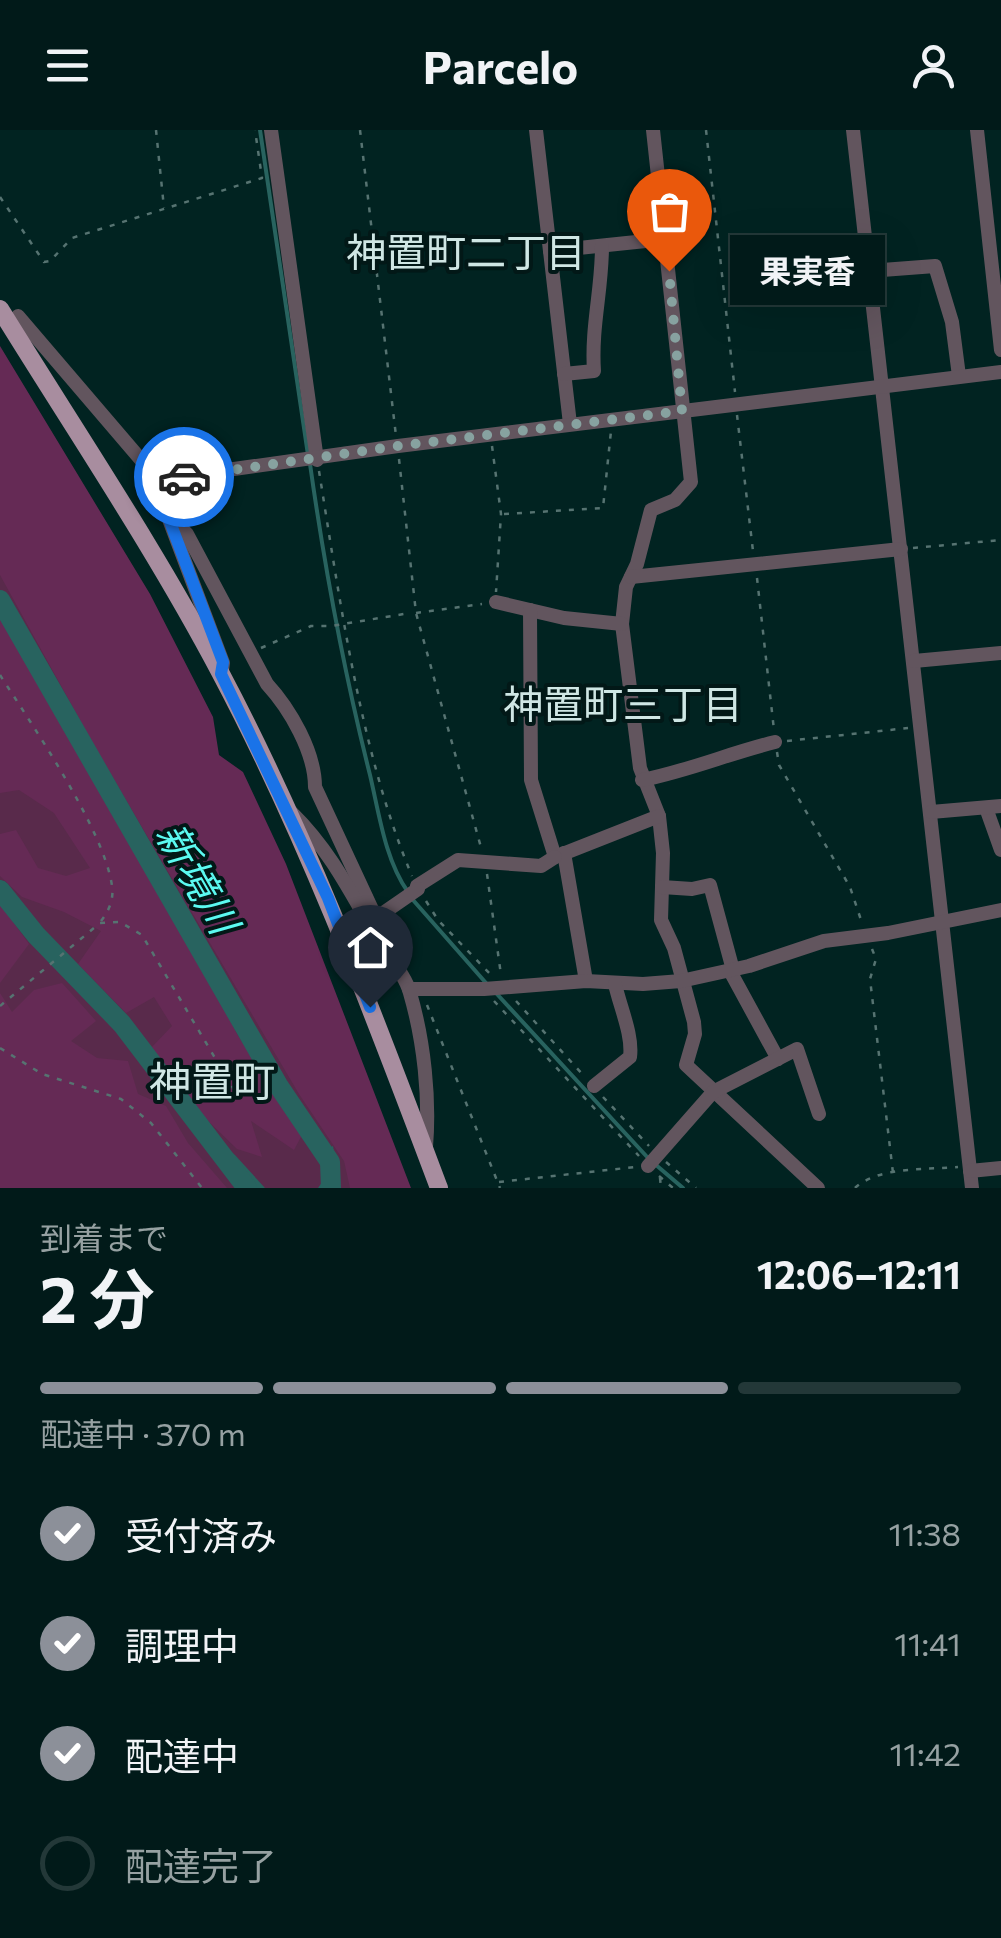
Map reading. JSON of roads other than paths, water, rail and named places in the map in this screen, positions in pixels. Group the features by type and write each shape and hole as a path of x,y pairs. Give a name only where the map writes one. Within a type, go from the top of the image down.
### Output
{"main road":[{"path":"0,295 7,313 221,674 328,898 439,1188"}],"street":[{"path":"271,130 310,460"},
{"path":"536,130 570,424"},
{"path":"653,130 692,482 675,500 652,510 626,587 622,624 642,780 658,816 664,854 661,920 686,988 695,1034 686,1066 818,1188"},
{"path":"854,130 972,1188"},
{"path":"978,130 1001,350"},
{"path":"550,250 665,239"},
{"path":"564,374 594,371 591,336 602,277 602,246"},
{"path":"869,271 935,266 952,322 959,376"},
{"path":"7,313 142,462 170,478 1001,372"},
{"path":"170,478 164,491 167,514 223,662 221,674"},
{"path":"167,514 188,534 267,684 282,700 315,770 315,786 376,918 378,938"},
{"path":"631,577 902,549"},
{"path":"496,602 564,618 622,624"},
{"path":"530,610 531,780 560,855 586,981"},
{"path":"914,662 1001,654"},
{"path":"642,780 775,742"},
{"path":"285,806 336,864 378,938 415,989 428,1124 426,1153"},
{"path":"931,812 994,807 1001,850"},
{"path":"376,918 458,860 541,866 658,816"},
{"path":"662,887 710,885 731,971 778,1059"},
{"path":"415,989 681,981 731,971 824,941 888,933 1001,910"},
{"path":"594,1086 630,1057 632,1042 615,984"},
{"path":"653,1166 714,1092 798,1049 819,1114"},
{"path":"969,1168 1001,1168"}],"water":[{"path":"205,1130 235,1155 265,1188 242,1188"},
{"path":"333,1146 340,1188 318,1188 325,1178 317,1155"}],"waterway":[{"path":"260,130 308,455"},
{"path":"310,464 336,621 380,820 388,851 408,892"},
{"name":"新境川","path":"0,600 278,1085 330,1162 331,1188"},
{"name":"新境川","path":"0,890 36,935 122,1024 247,1188"},
{"path":"413,900 486,983"},
{"path":"496,993 649,1159"},
{"path":"656,1165 683,1188"}],"place":[{"name":"果実香","path":"669,271"}],"district":[{"name":"神置町二丁目","path":"466,250"},
{"name":"神置町三丁目","path":"623,702"},
{"name":"神置町","path":"212,1080"}]}
